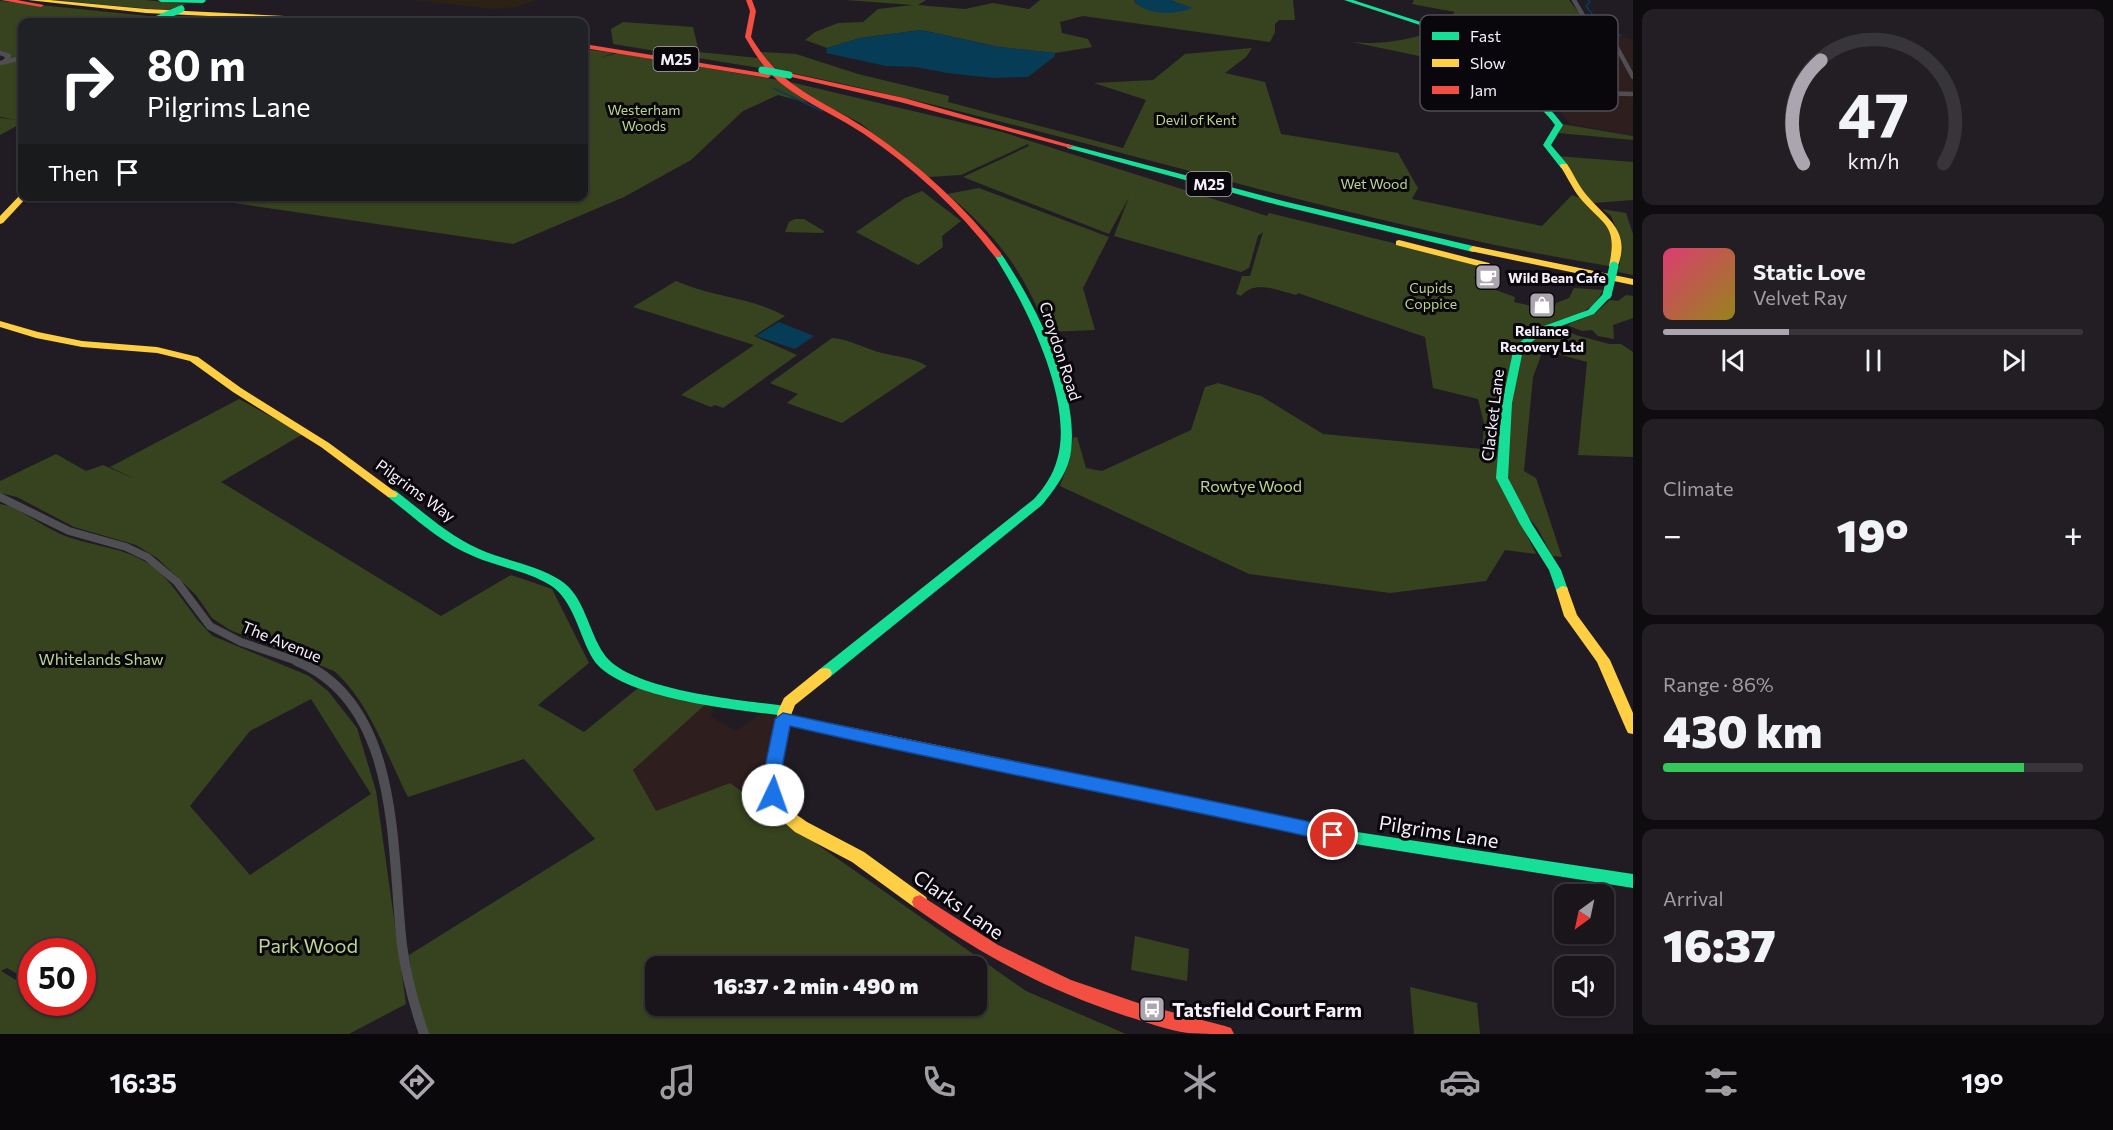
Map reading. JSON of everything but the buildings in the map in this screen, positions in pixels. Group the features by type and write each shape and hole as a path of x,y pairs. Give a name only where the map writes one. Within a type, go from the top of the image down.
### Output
{"main road":[{"path":"4,0 141,14 222,18"},
{"path":"31,0 152,12 280,18"},
{"path":"161,0 195,3"},
{"name":"Croydon Road","path":"749,0 753,5 753,11 748,37 754,48 773,70 803,97 845,118 895,154 961,211 1002,258 1036,320 1051,365 1067,435 1061,471 1038,501 797,693 784,715"},
{"name":"Clacket Lane","path":"1347,0 1420,23"},
{"path":"159,18 195,3"},
{"name":"M25","path":"588,45 765,73 981,119 1251,196 1633,282"},
{"name":"M25","path":"791,78 949,116 1160,176 1400,239 1633,282"},
{"name":"Clacket Lane","path":"1549,111 1559,125 1547,145 1570,174 1580,193 1614,227 1619,246 1607,295 1591,312 1539,331 1518,350 1507,403 1502,478 1526,524 1555,570 1571,616 1603,660 1633,729"},
{"name":"M25","path":"1160,176 1221,196 1486,265"},
{"path":"0,221 19,201"},
{"name":"Pilgrims Way","path":"0,324 36,335 82,344 157,350 194,359 237,390 325,445 466,548 558,584 580,616 600,660 610,669 649,686 784,715"},
{"name":"Pilgrims Lane","path":"784,715 932,753 1200,804 1311,831 1633,881"},
{"name":"Clarks Lane","path":"784,715 775,762 773,795 780,809 795,822 856,856 966,936 1021,969 1119,1008 1225,1034"}],"street":[{"path":"1574,0 1583,15"},
{"path":"1618,50 1633,77"},
{"path":"0,53 9,56 3,62"},
{"path":"3,62 18,59"},
{"path":"1618,94 1633,94"},
{"name":"The Avenue","path":"0,497 34,510 67,530 133,548 157,564 182,589 208,625 226,635 315,669 336,685 354,706 366,722 387,799 393,835 396,898 412,1008 424,1034"}],"shaded area":[{"path":"412,0 536,0 517,7 494,9"},
{"path":"1618,36 1633,40 1633,135 1570,124 1560,111 1618,111"},
{"path":"708,702 715,703 711,717 736,731 767,710 777,715 779,724 768,759 741,791 730,783 656,811 633,770"}],"green space":[{"path":"54,0 145,0 186,4 172,11"},
{"path":"845,0 926,0 918,5 965,9 993,3 1029,9 1040,0 1134,0 1136,4 1192,8 1170,0 1293,0 1295,20 1279,20 1275,24 1275,32 1270,42 1083,16 1060,22 1062,33 1088,39 1092,47 1055,53 999,47 921,30 860,38 827,48 805,40 815,32 838,23 863,22 878,9 913,5"},
{"path":"1414,0 1569,0 1580,15 1452,15 1455,12 1412,4"},
{"path":"0,1 158,17 18,18 18,125 0,135 0,118 17,120 0,117 0,63 11,63 7,59 12,56 0,52"},
{"path":"623,22 693,27 699,52 758,58 765,69 613,44 611,29"},
{"path":"1420,35 1420,56 1352,42 1392,42"},
{"path":"1252,48 1246,57 1225,73 1265,82 1281,134 1398,153 1418,188 1412,199 1542,226 1572,195 1588,201 1556,156 1633,162 1633,200 1593,203 1616,228 1611,216 1602,209 1626,213 1633,234 1633,275 1618,272 1623,246 1614,266 1609,266 1504,247 1399,224 985,118 777,70 760,52 796,54 858,74 949,96 948,102 1123,148 1146,100 1094,83 1153,80 1185,54"},
{"name":"Westerham Woods","path":"588,50 614,53 600,58 618,53 778,80 808,103 778,95 743,111 691,160 624,197 513,244 220,201 588,201"},
{"path":"790,82 1002,132 1267,216 1269,213 1472,262 1479,266 1474,278 1477,283 1515,297 1514,302 1554,311 1556,303 1569,298 1574,288 1603,290 1586,310 1538,330 1515,349 1505,490 1536,554 1505,550 1486,581 1390,593 1249,574 1060,486 1069,461 1073,438 1077,437 1086,468 1102,471 1191,430 1205,387 1218,383 1261,396 1323,434 1482,449 1484,424 1478,399 1433,388 1425,337 1298,293 1296,295 1260,287 1246,291 1241,296 1236,294 1242,276 1250,276 1263,232 1258,236 1249,268 1241,272 1114,236 1129,197 1109,234 963,177 1029,146 1028,144 961,175 929,177 860,123 801,92"},
{"path":"1556,123 1633,136 1633,140 1559,133"},
{"path":"979,188 1109,237 1083,288 1095,330 1047,332 1029,291 1007,256 980,224 947,194"},
{"path":"922,191 961,221 942,236 943,247 918,265 856,232 905,198"},
{"path":"804,219 824,231 823,233 785,232 789,222"},
{"path":"676,281 703,291 759,305 785,316 754,336 797,355 723,408 715,405 711,407 681,395 754,345 633,307"},
{"path":"1626,295 1633,296 1633,318 1613,325 1614,339 1598,336 1592,330 1582,331 1567,325 1596,313 1610,300 1618,301"},
{"path":"1560,327 1576,335 1609,344 1621,344 1633,352 1633,457 1578,455 1587,362 1543,350 1533,377 1524,471 1536,478 1562,557 1552,556 1538,529 1526,514 1506,475 1511,406 1521,350 1542,332"},
{"path":"832,338 910,359 927,366 842,423 787,403 798,394 770,383"},
{"path":"239,399 303,434 221,482 441,616 511,575 552,589 589,663 538,705 584,732 638,688 708,702 633,770 656,811 730,783 976,956 645,956 645,1016 987,1016 987,964 1026,991 1126,1034 429,1034 417,1011 409,955 595,839 524,759 408,797 367,713 346,683 334,671 230,630 212,618 196,595 157,558 136,545 74,527 17,497 0,493 0,481 56,454 86,471 103,465 135,479 110,467"},
{"path":"0,504 10,506 63,535 121,551 149,564 159,571 175,589 204,628 213,636 309,676 328,691 357,728 376,791 406,1004 349,1034 0,1034","holes":["311,699 371,794 250,875 190,806 250,731"]},
{"path":"1135,936 1189,949 1187,981 1131,970"},
{"path":"1410,987 1477,1003 1480,1034 1414,1034"}],"water":[{"path":"1134,0 1170,0 1192,8 1161,13 1145,9"},
{"path":"921,30 999,47 1055,53 1055,56 1028,77 994,78 916,67 886,66 826,53 827,48 860,38"},
{"path":"779,322 814,336 795,349 756,336"}],"waterway":[{"path":"1588,0 1590,2 1586,6 1593,15"},
{"path":"773,88 822,111"}],"traffic: fast":[{"path":"161,0 203,1"},
{"path":"1347,0 1420,23"},
{"path":"160,18 181,9"},
{"path":"762,70 789,75"},
{"path":"1548,111 1559,125 1547,145 1564,166"},
{"path":"1070,146 1281,203 1473,249"},
{"path":"825,673 1038,502 1053,482 1062,464 1066,436 1064,410 1048,352 1023,297 998,255"},
{"path":"1607,295 1614,266"},
{"path":"1562,590 1555,570 1526,524 1502,478 1507,403 1518,349 1539,331 1591,312 1607,295"},
{"path":"392,494 437,530 466,548 556,583 575,607 599,658 611,670 657,689 714,701 785,711"},
{"path":"1270,821 1311,831 1633,881"}],"traffic: slow":[{"path":"31,0 146,11 285,18"},
{"path":"1564,166 1582,195 1606,218 1615,232 1617,252 1614,266"},
{"path":"0,221 19,201"},
{"path":"1399,243 1486,265"},
{"path":"1473,249 1633,282"},
{"path":"0,324 36,335 82,344 157,350 194,359 237,390 325,445 392,494"},
{"path":"1562,590 1571,616 1603,660 1633,729"},
{"path":"825,673 789,702 785,711 773,768 776,803 782,812 801,827 858,857 920,902"},
{"path":"783,719 1270,821"}],"traffic: jam":[{"path":"4,0 41,5"},
{"path":"749,0 753,11 748,37 759,56 772,71 801,94 850,122 903,159 954,204 998,255"},
{"path":"588,47 768,76"},
{"path":"789,75 901,100 1070,146"},
{"path":"920,902 992,950 1065,986 1141,1012 1225,1034"}],"place":[{"name":"Wild Bean Cafe","path":"1488,277"},
{"name":"Reliance Recovery Ltd","path":"1542,305"},
{"name":"Tatsfield Court Farm","path":"1152,1009"}],"route":[{"path":"773,795 772,784 783,719 932,753 1200,804 1333,835"}],"park label":[{"name":"Devil of Kent","path":"1196,119"},
{"name":"Wet Wood","path":"1374,183"},
{"name":"Cupids Coppice","path":"1431,296"},
{"name":"Rowtye Wood","path":"1251,485"},
{"name":"Whitelands Shaw","path":"101,658"},
{"name":"Park Wood","path":"308,945"}]}
